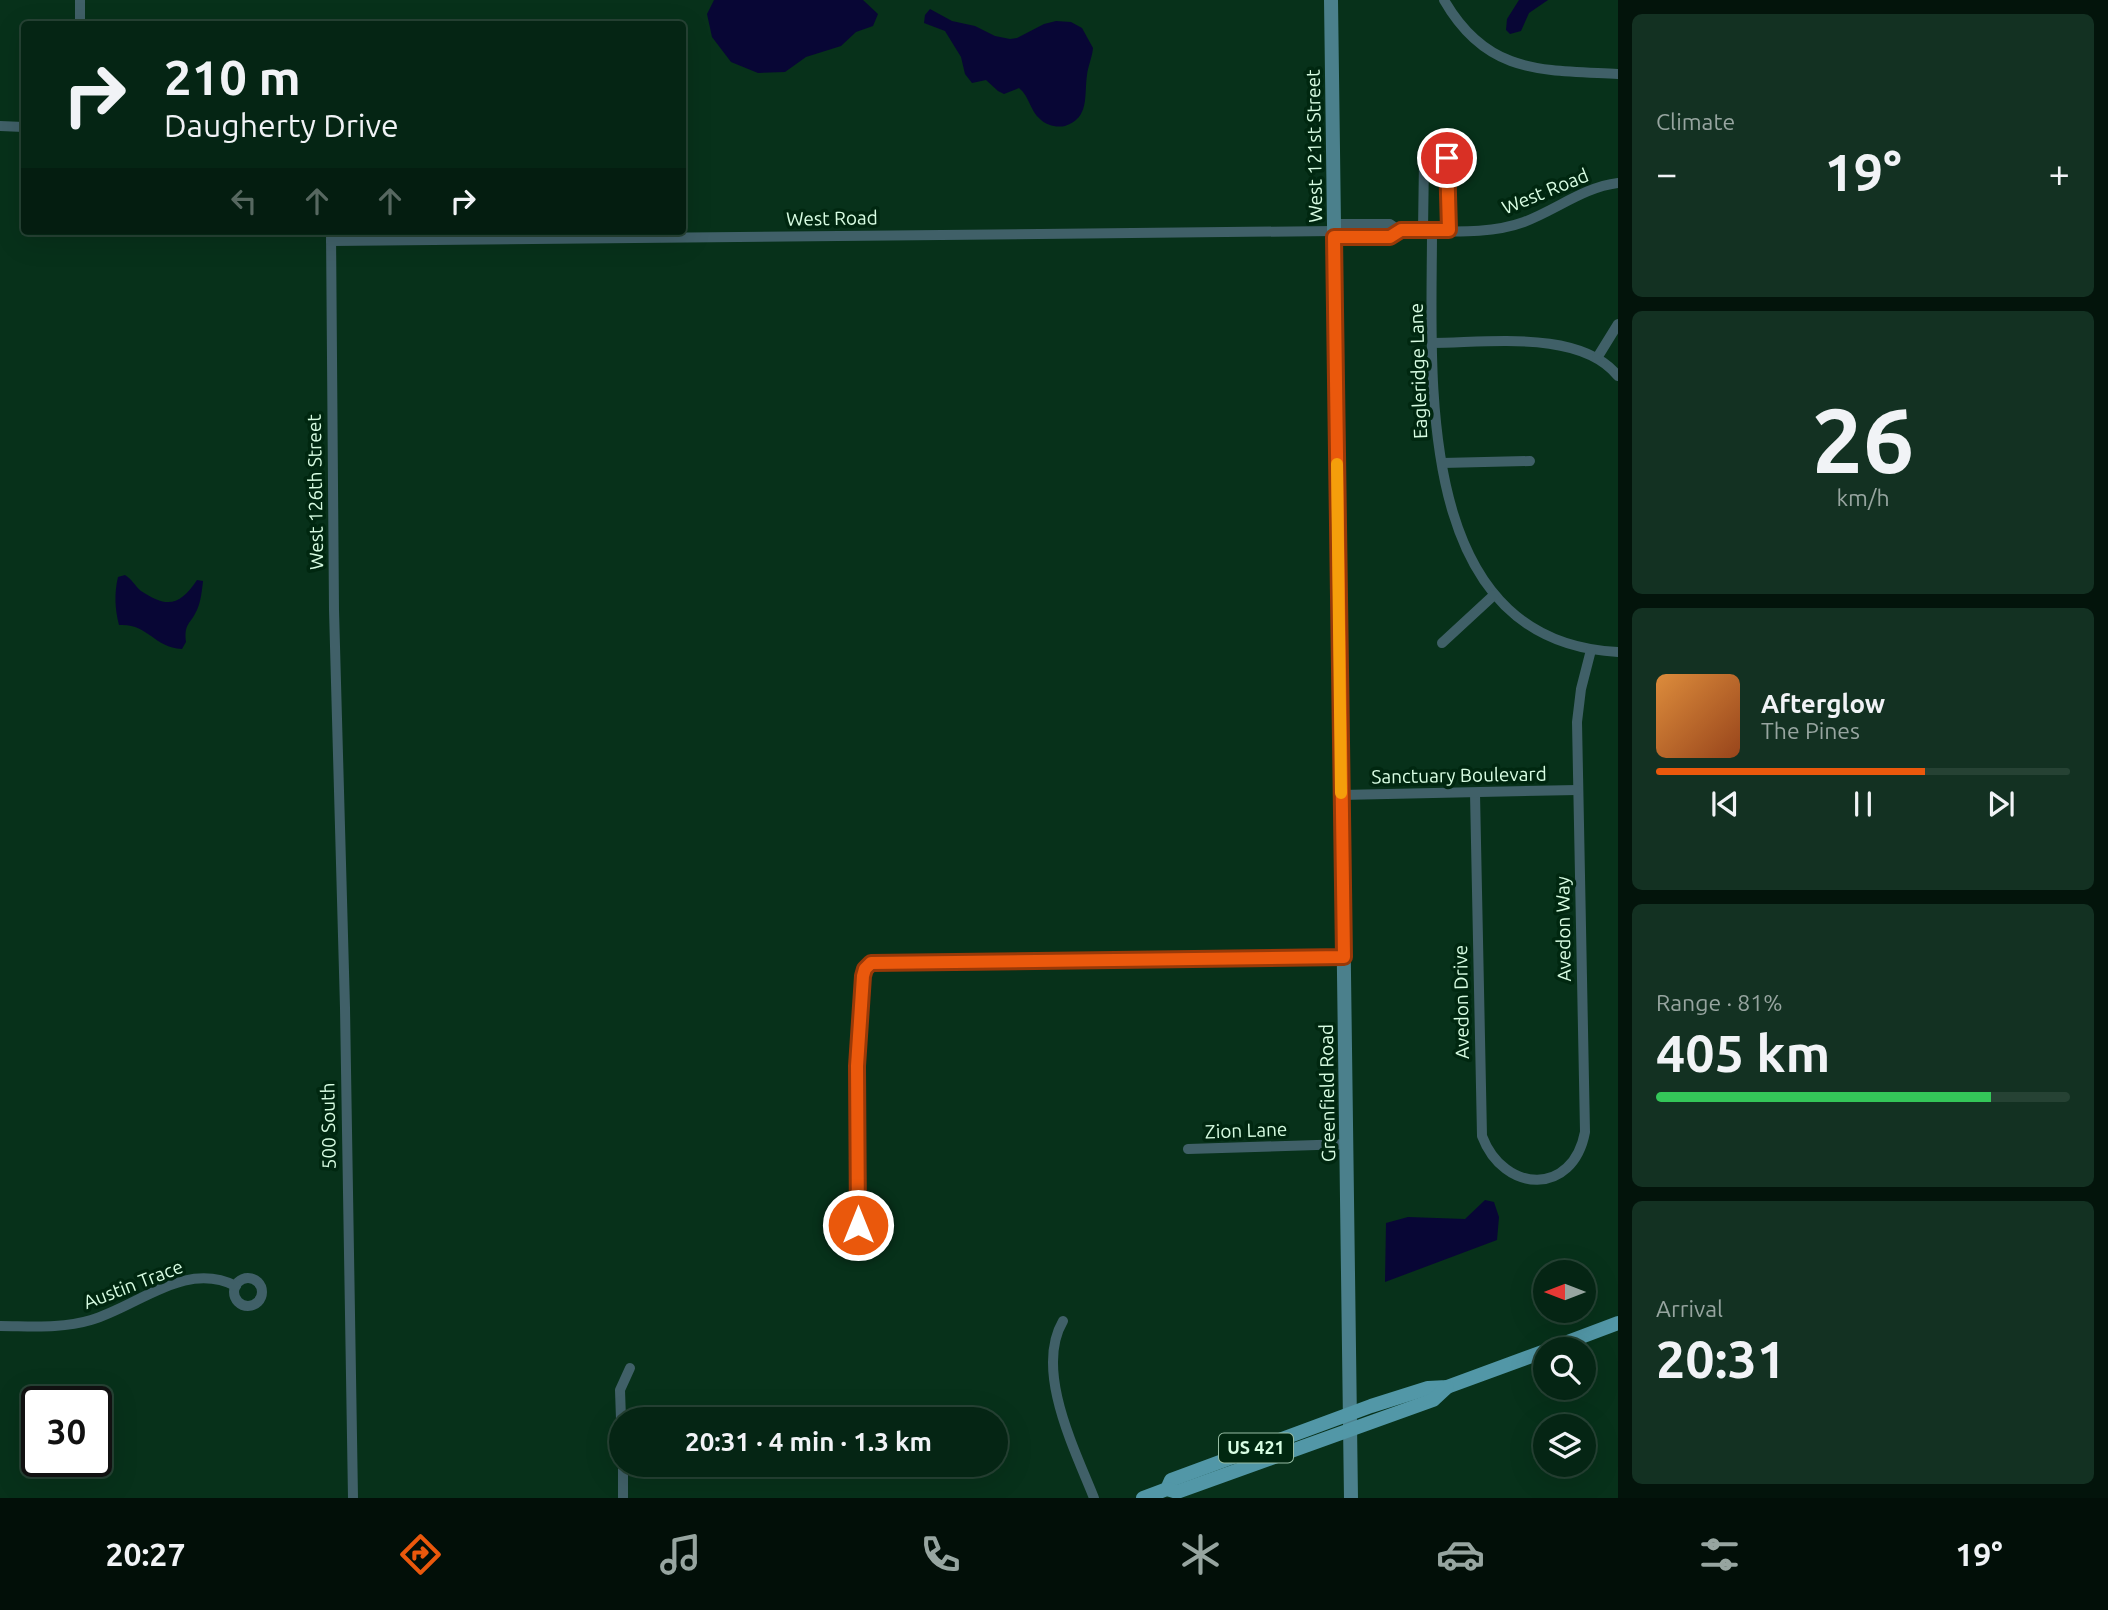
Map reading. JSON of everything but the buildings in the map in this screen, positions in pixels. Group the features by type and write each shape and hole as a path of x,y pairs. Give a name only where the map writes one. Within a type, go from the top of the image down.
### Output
{"main road":[{"name":"US 421","path":"1581,1337 1618,1323"},
{"name":"US 421","path":"1167,1489 1171,1480 1351,1413 1428,1388 1447,1387 1533,1355"},
{"name":"US 421","path":"1143,1498 1167,1489 1177,1492 1351,1430 1433,1400 1447,1387"}],"street":[{"path":"80,0 80,21"},
{"name":"West 121st Street","path":"1332,0 1340,755"},
{"path":"1444,0 1477,42 1505,60 1547,70 1618,74"},
{"path":"0,126 21,127"},
{"name":"Eagleridge Lane","path":"1449,230 1447,158 1438,150 1427,154 1424,160 1436,431 1464,545 1475,568 1494,595 1520,619 1555,639 1591,650 1618,652"},
{"name":"West Road","path":"686,234 1334,231 1390,237 1401,230 1485,230 1522,223 1583,193 1618,183"},
{"name":"West Road","path":"331,236 532,235"},
{"name":"West 126th Street","path":"331,236 338,753"},
{"path":"1597,358 1618,324"},
{"path":"1432,343 1539,342 1576,348 1597,358 1618,376"},
{"path":"1442,463 1530,461"},
{"path":"1443,643 1494,595"},
{"name":"Avedon Way","path":"1534,1180 1565,1170 1574,1162 1582,1147 1585,1132 1577,790 1578,705 1591,650"},
{"name":"500 South","path":"338,753 352,1498"},
{"name":"Greenfield Road","path":"1340,755 1348,1144 1351,1498"},
{"name":"Sanctuary Boulevard","path":"1341,795 1577,790"},
{"name":"Avedon Drive","path":"1475,793 1482,1136 1488,1153 1499,1166 1512,1175 1534,1180"},
{"path":"858,1225 857,1066 863,976 871,963 1344,957"},
{"name":"Zion Lane","path":"1188,1149 1348,1144"},
{"name":"Austin Trace","path":"0,1326 79,1323 104,1316 184,1280 214,1277 236,1286"},
{"path":"1063,1321 1054,1340 1055,1382 1064,1418 1094,1498"},
{"path":"621,1407 620,1390 630,1368"},
{"path":"623,1477 624,1498"}],"shaded area":[{"path":"714,0 863,0 878,14 873,26 856,32 841,46 806,57 785,72 758,73 731,62 712,37 707,14"},
{"path":"1519,0 1548,0 1529,13 1521,31 1510,34 1506,30 1507,19"},
{"path":"930,9 952,21 1010,39 1056,21 1071,22 1082,28 1093,48 1084,105 1079,117 1065,126 1051,126 1037,116 1019,88 1004,94 986,80 972,83 965,74 961,57 945,31 924,23 925,15"},
{"path":"125,575 150,597 166,602 173,602 185,595 197,580 203,581 197,610 187,627 186,642 182,649 164,644 137,628 119,625 116,589 118,577"},
{"path":"1485,1200 1494,1202 1499,1217 1497,1240 1385,1282 1386,1223 1408,1217 1465,1219"}],"slow traffic":[{"path":"1337,464 1341,793"}],"route":[{"path":"858,1225 857,1066 863,976 867,964 882,961 1344,957 1334,237 1390,237 1401,230 1449,230 1447,158"}]}
